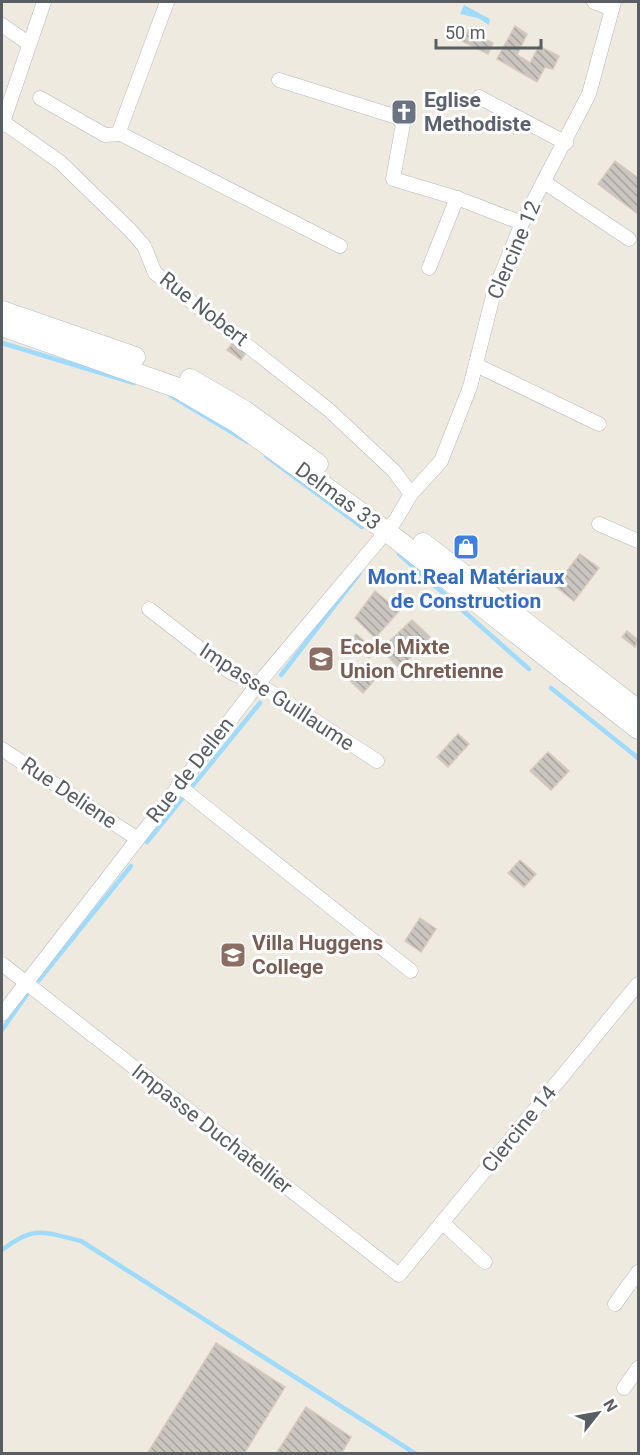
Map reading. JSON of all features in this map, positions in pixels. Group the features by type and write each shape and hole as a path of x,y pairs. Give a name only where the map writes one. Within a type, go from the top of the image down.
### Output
{"main road":[{"name":"Delmas 33","path":"2,311 81,337 186,377 245,411 639,729"},
{"name":"Delmas 33","path":"2,326 178,388 236,422 390,526 639,710"}],"street":[{"path":"2,123 44,2"},
{"path":"121,134 120,129 167,2"},
{"path":"594,2 613,5"},
{"name":"Clercine 12","path":"390,526 411,495 441,461 470,387 494,292 522,223 566,143 589,94 613,5"},
{"path":"2,25 28,43"},
{"path":"279,80 401,119 403,124 393,179 457,198 522,223"},
{"path":"479,97 566,143"},
{"path":"40,98 105,135 121,134 340,246"},
{"name":"Rue Nobert","path":"2,123 60,162 144,246 155,273 329,410 394,471 411,495"},
{"path":"544,183 629,239"},
{"path":"429,267 457,198"},
{"path":"476,365 598,424"},
{"path":"599,524 639,541"},
{"name":"Rue de Dellen","path":"2,1014 136,838 258,684 390,526"},
{"name":"Impasse Guillaume","path":"149,609 230,672 258,684 377,761"},
{"name":"Rue Deliene","path":"2,749 136,838"},
{"path":"178,785 411,971"},
{"name":"Impasse Duchatellier","path":"2,964 399,1275"},
{"name":"Clercine 14","path":"399,1275 639,984"},
{"path":"442,1222 485,1262"},
{"path":"615,1304 639,1272"},
{"path":"624,1388 639,1368"}],"water":[{"path":"464,5 490,19 489,25 478,18 460,14"}],"building":[{"path":"515,26 527,34 517,55 530,63 539,46 559,56 553,69 545,67 537,82 497,59"},
{"path":"468,30 493,43 488,54 462,41"},
{"path":"615,161 638,178 638,214 598,184"},
{"path":"235,340 248,349 241,360 227,350"},
{"path":"580,554 599,568 574,601 555,586"},
{"path":"375,591 399,611 375,638 355,618"},
{"path":"412,620 430,637 400,669 381,649"},
{"path":"627,631 638,640 635,647 622,637"},
{"path":"356,634 370,646 374,642 380,647 369,658 350,641"},
{"path":"366,661 380,674 363,693 349,680"},
{"path":"458,734 469,744 448,767 437,757"},
{"path":"548,752 569,771 551,790 530,771"},
{"path":"520,860 536,874 524,887 508,873"},
{"path":"420,918 436,929 421,952 405,941"},
{"path":"216,1343 285,1387 244,1454 147,1454"},
{"path":"306,1407 351,1437 341,1454 276,1454"}],"waterway":[{"path":"2,343 134,383"},
{"path":"170,395 248,442"},
{"path":"266,456 362,527"},
{"path":"399,554 529,669"},
{"path":"281,675 359,574"},
{"path":"551,688 638,758"},
{"path":"147,842 260,703"},
{"path":"39,980 131,866"},
{"path":"2,1030 28,993"},
{"path":"2,1250 31,1234 48,1233 81,1241 416,1454"}],"place":[{"name":"Eglise Methodiste","path":"404,112"},
{"name":"Mont.Real Matériaux de Construction","path":"466,547"},
{"name":"Ecole Mixte Union Chretienne","path":"321,659"},
{"name":"Villa Huggens College","path":"233,955"}]}
